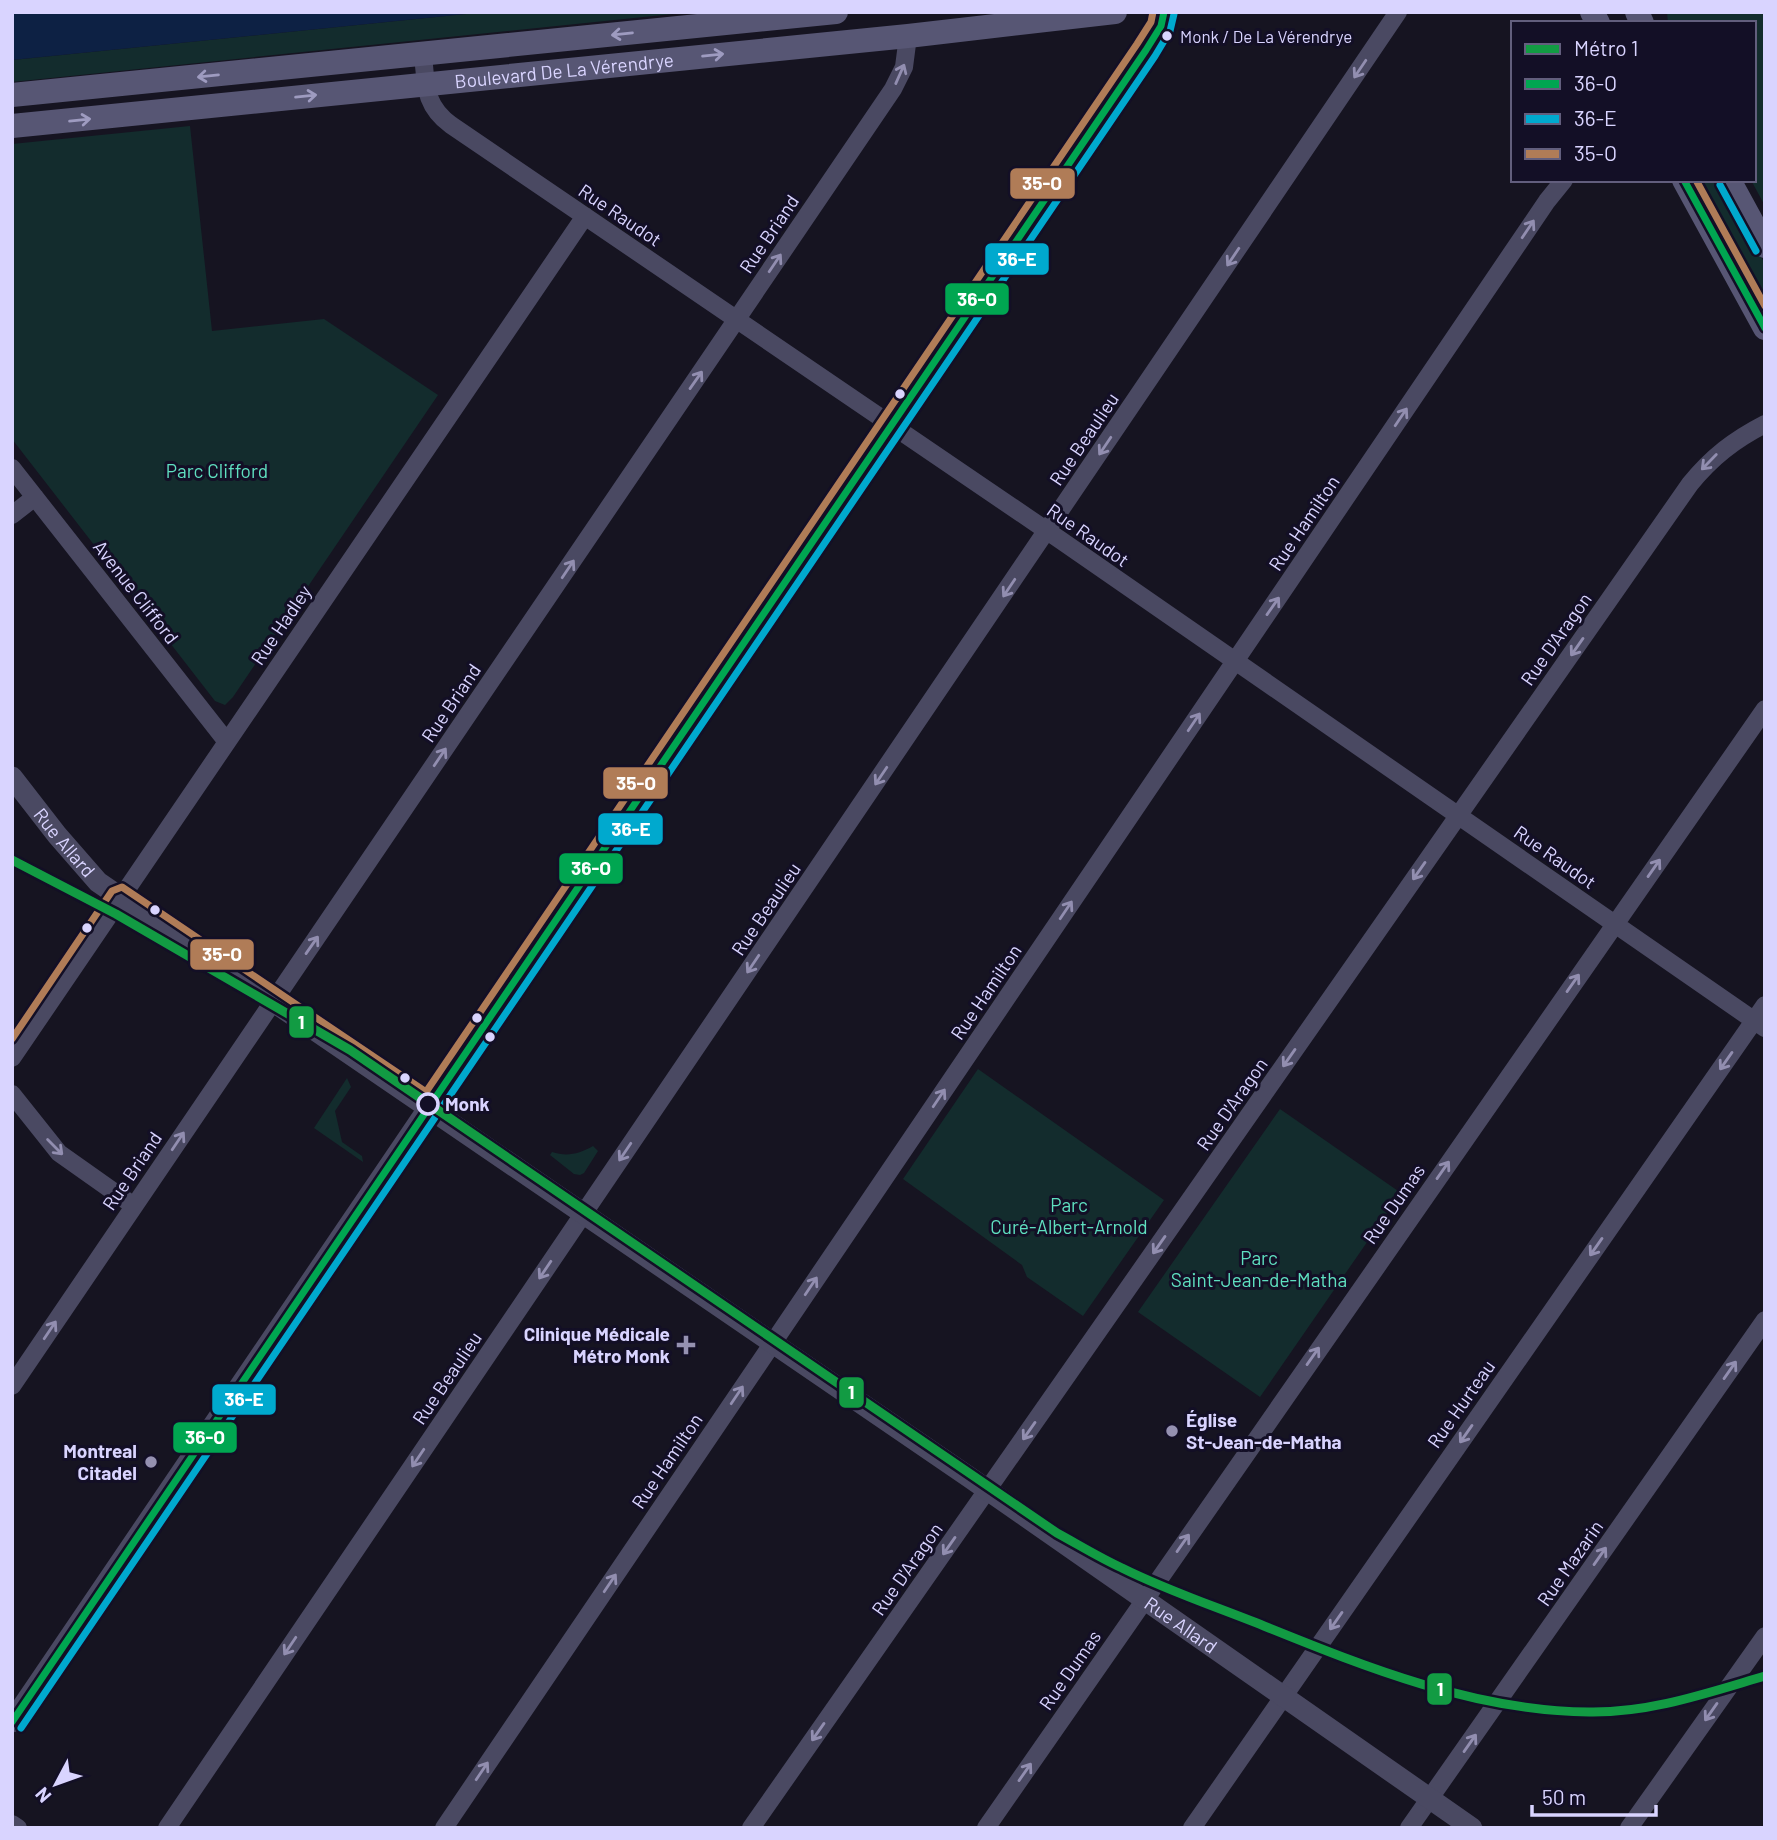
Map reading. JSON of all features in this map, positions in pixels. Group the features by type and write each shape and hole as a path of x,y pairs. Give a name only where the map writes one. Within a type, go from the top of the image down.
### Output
{"main road":[{"name":"Boulevard De La Vérendrye","path":"12,95 836,12"},
{"name":"Boulevard De La Vérendrye","path":"12,126 908,36 1009,18 1115,12"},
{"path":"1685,182 1765,328"},
{"path":"1730,182 1765,246"}],"street":[{"path":"12,1722 1158,33 1164,12"},
{"name":"Rue Beaulieu","path":"167,1828 1398,12"},
{"name":"Rue Briand","path":"12,1386 900,76 908,36"},
{"name":"Rue Raudot","path":"422,54 429,102 443,120 1047,531 1759,1024"},
{"name":"Rue Hamilton","path":"444,1828 1562,182"},
{"name":"Rue Hadley","path":"12,1058 585,216"},
{"name":"Rue D'Aragon","path":"751,1828 1690,484 1719,452 1765,424"},
{"name":"Avenue Clifford","path":"12,468 227,742"},
{"path":"12,515 35,497"},
{"name":"Rue Dumas","path":"986,1828 1765,709"},
{"name":"Rue Allard","path":"12,777 98,882 988,1490 1472,1828"},
{"name":"Rue Hurteau","path":"1192,1828 1759,1024 1765,1005"},
{"path":"12,1094 49,1143 134,1206"},
{"name":"Rue Mazarin","path":"1409,1828 1765,1320"},
{"path":"1629,1828 1765,1636"},
{"path":"12,1824 18,1828"}],"green space":[{"path":"485,12 692,12 12,82 12,60"},
{"path":"1667,12 1765,12 1765,206 1752,182 1756,182 1756,21 1668,21"},
{"name":"Parc Clifford","path":"190,126 212,331 324,319 438,395 225,705 215,701 12,439 12,144"},
{"path":"1695,182 1720,182 1722,185 1765,264 1765,310"},
{"name":"Parc Curé-Albert-Arnold","path":"978,1069 1164,1200 1083,1316 1027,1277 1022,1265 903,1179"},
{"path":"347,1078 351,1087 335,1111 342,1142 362,1156 363,1162 314,1128"},
{"name":"Parc Saint-Jean-de-Matha","path":"1280,1109 1401,1193 1260,1397 1138,1312"},
{"path":"593,1146 598,1151 580,1175 574,1174 550,1155 552,1152 573,1154"}],"water":[{"path":"12,12 485,12 12,60"}],"metro line":[{"name":"1","path":"12,860 116,914 350,1050 1057,1533 1139,1576 1382,1671 1463,1695 1505,1704 1589,1712 1634,1709 1678,1701 1765,1676"}],"transit line":[{"name":"35-O","path":"12,1039 112,891 122,887 426,1092 1137,44 1151,22 1153,12"},
{"name":"36-O","path":"12,1722 1146,50 1161,26 1164,12"},
{"name":"36-E","path":"21,1728 1155,56 1170,31 1174,14"},
{"name":"36-O","path":"1685,182 1765,328"},
{"name":"35-O","path":"1697,182 1765,306"},
{"name":"36-E","path":"1720,185 1756,251"}],"place":[{"name":"Monk / De La Vérendrye","path":"1167,36"},
{"name":"Monk","path":"428,1104"},
{"name":"Clinique Médicale Métro Monk","path":"686,1345"},
{"name":"Église St-Jean-de-Matha","path":"1172,1431"},
{"name":"Montreal Citadel","path":"151,1462"}]}
